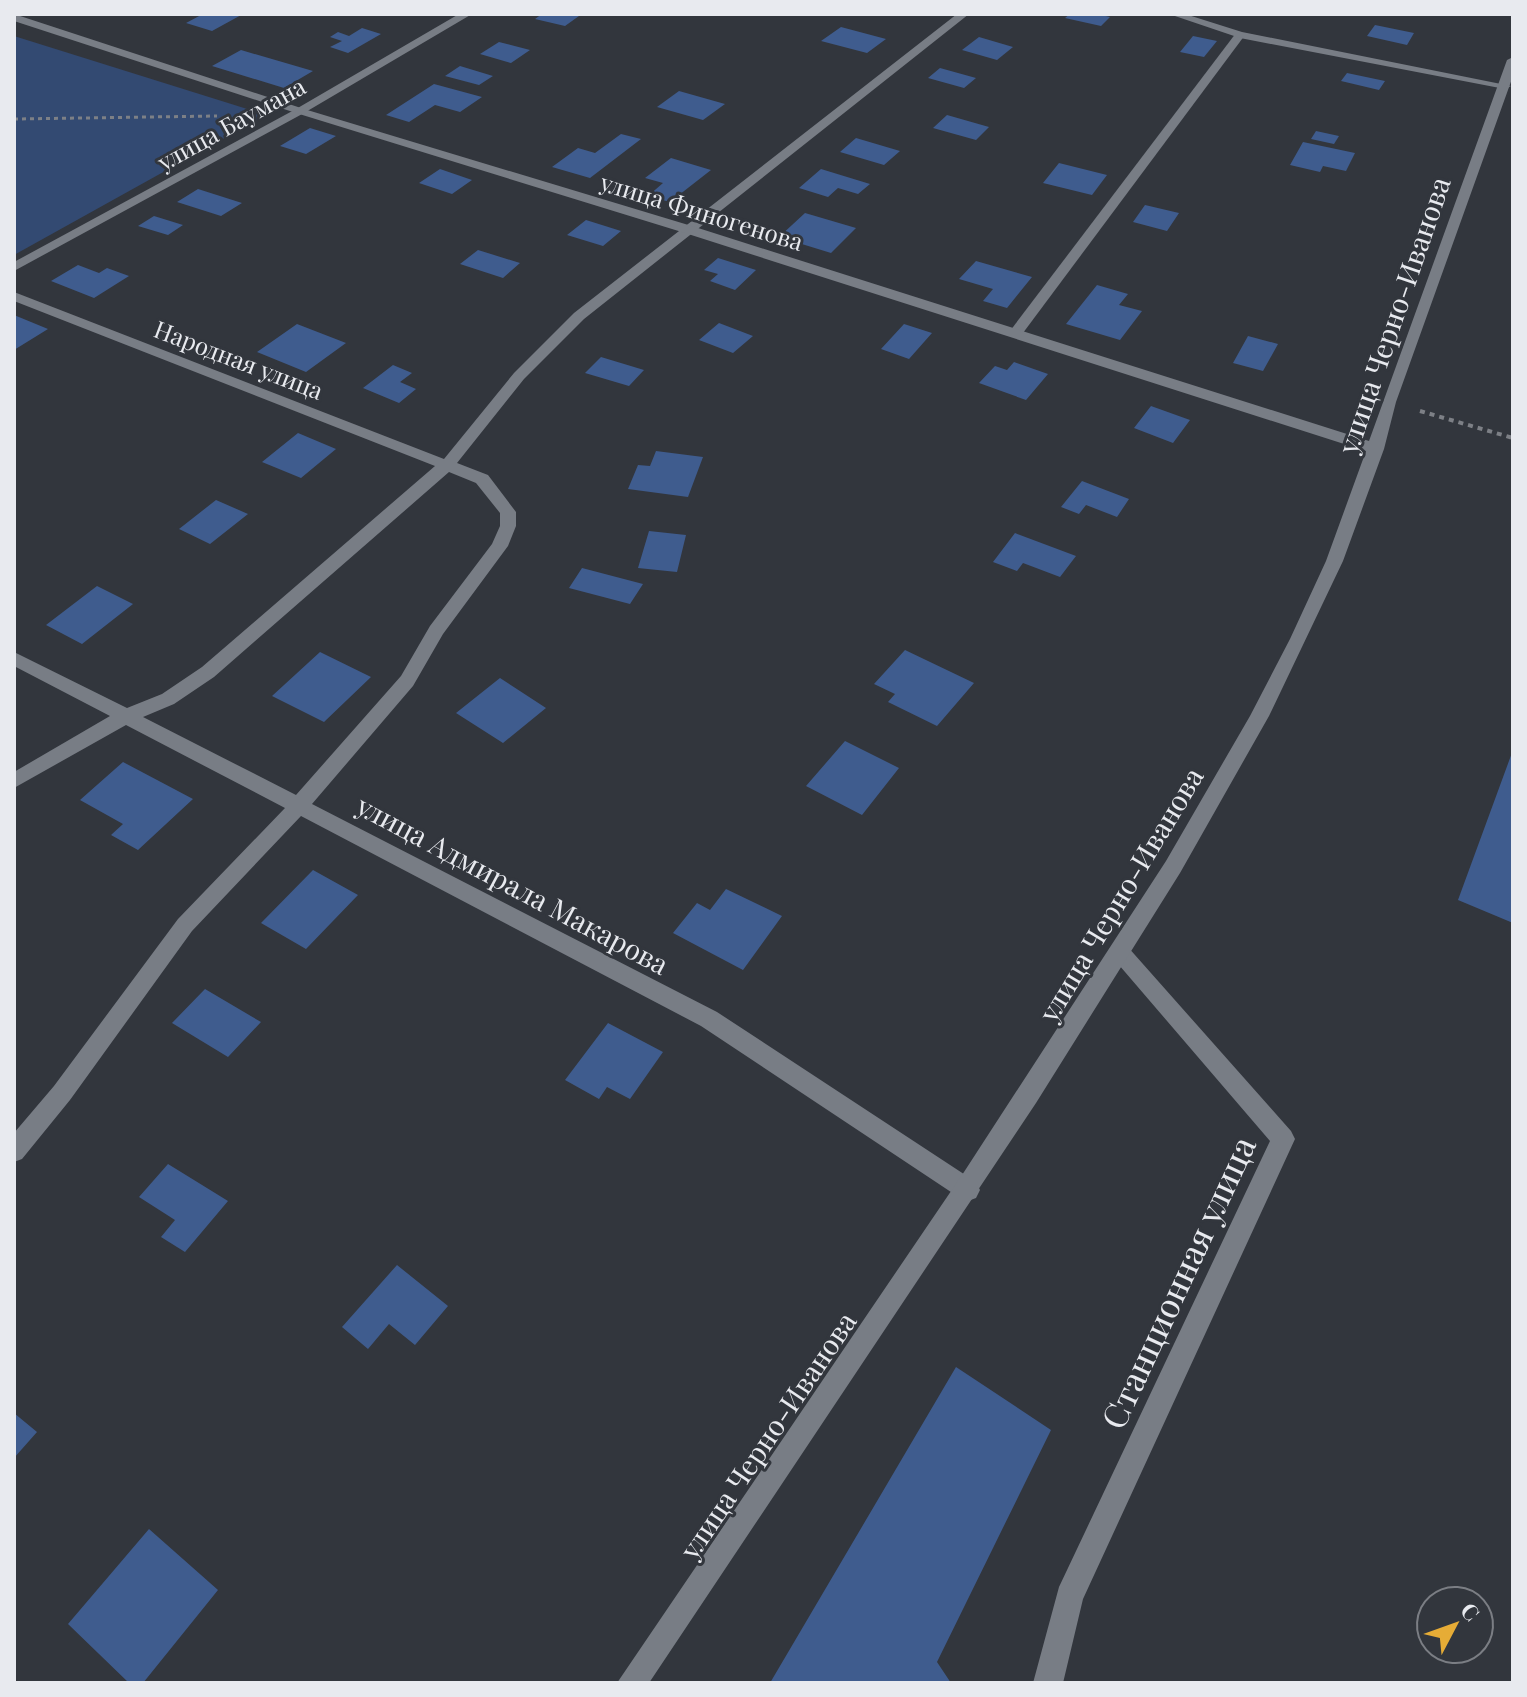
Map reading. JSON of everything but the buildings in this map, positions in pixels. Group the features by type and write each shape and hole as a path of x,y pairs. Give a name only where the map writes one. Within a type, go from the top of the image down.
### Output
{"street":[{"name":"улица Баумана","path":"14,267 300,111 467,14"},
{"path":"14,781 126,716 168,699 208,672 448,464 519,376 579,316 964,14"},
{"path":"1174,14 1240,35 1505,86"},
{"name":"улица Финогенова","path":"14,17 300,111 690,230 1376,449"},
{"path":"1015,334 1240,35"},
{"name":"улица Черно-Иванова","path":"632,1683 968,1190 1120,952 1197,826 1268,700 1331,567 1376,449 1388,402 1513,60"},
{"name":"Народная улица","path":"14,296 448,464 482,479 508,512 508,526 500,546 436,630 407,681 300,804"},
{"name":"улица Адмирала Макарова","path":"14,658 709,1019 968,1190"},
{"path":"14,1151 62,1093 185,925 300,804"},
{"name":"Станционная улица","path":"1048,1683 1069,1597 1283,1139 1120,952"}],"path":[{"path":"14,119 218,116"},
{"path":"1388,402 1513,438"}],"shaded area":[{"path":"14,36 266,115 14,255"}]}
